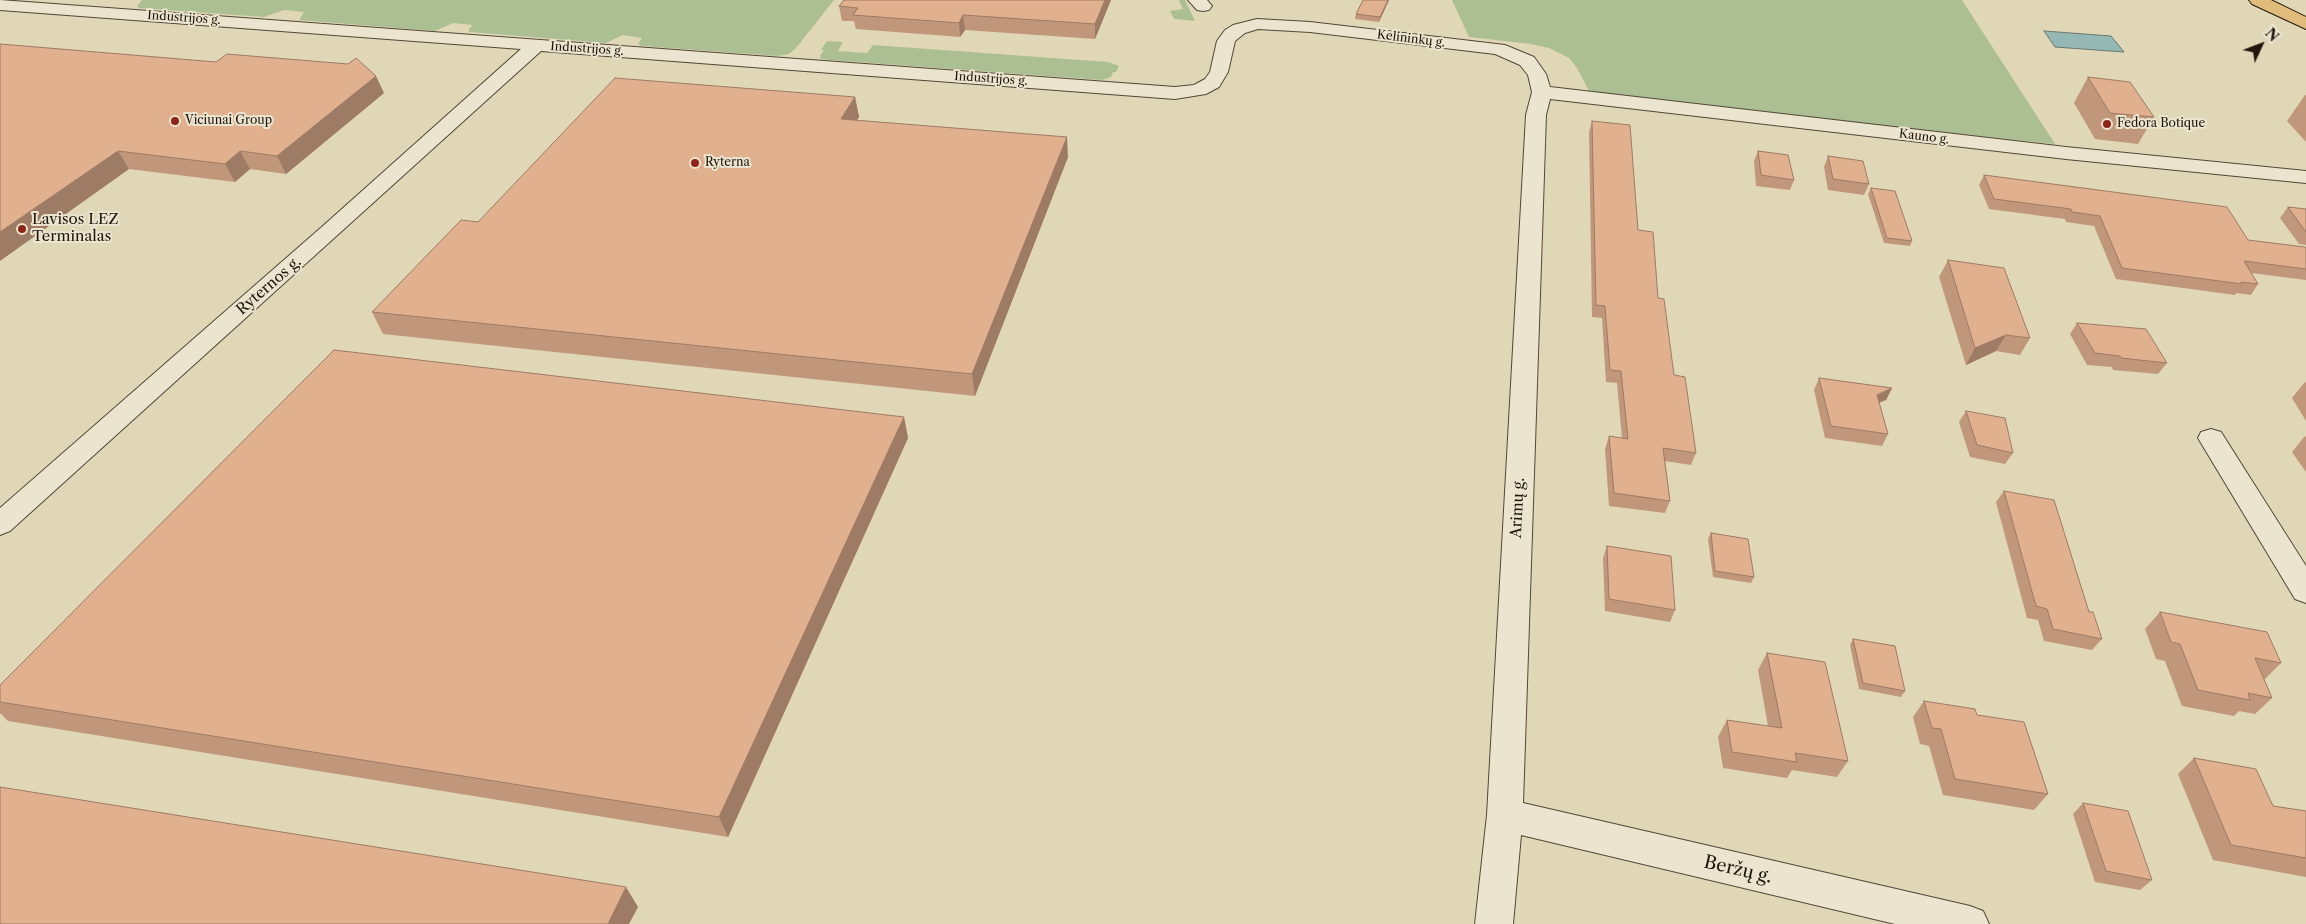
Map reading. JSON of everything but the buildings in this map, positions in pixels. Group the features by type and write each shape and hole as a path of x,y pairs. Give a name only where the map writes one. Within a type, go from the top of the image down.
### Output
{"highway":[{"path":"2258,0 2306,23 2306,10"}],"street":[{"name":"Industrijos g.","path":"0,4 1175,93 1199,90 1212,83 1218,72 1226,41 1231,34 1239,29 1257,24"},
{"name":"Kelininkų g.","path":"1257,24 1310,27 1499,49 1527,61 1538,74 1542,92"},
{"name":"Ryternos g.","path":"0,524 332,230 537,45"},
{"name":"Kauno g.","path":"1542,92 2076,154 2306,177"},
{"name":"Arimų g.","path":"1494,924 1505,815 1536,115 1542,92"},
{"path":"2211,438 2306,591"},
{"name":"Beržų g.","path":"1505,815 1970,924"}],"green space":[{"path":"142,0 834,0 796,48 789,54 778,56 642,46 638,44 642,38 623,35 606,43 469,32 473,25 453,23 435,31 299,20 304,12 284,10 264,17 139,8 137,6"},
{"path":"1179,0 1185,0 1195,21 1174,19 1170,11 1183,9"},
{"path":"1452,0 1962,0 2055,144 1753,114 1589,91 1577,68 1569,58 1549,48 1531,44 1469,37"},
{"path":"827,41 843,42 838,51 867,53 873,45 1108,62 1119,66 1111,77 1102,80 821,59 820,56 824,50 821,50"}],"water":[{"path":"2044,31 2111,36 2124,52 2055,47"}],"place":[{"name":"Viciunai Group","path":"175,121"},
{"name":"Fedora Botique","path":"2107,124"},
{"name":"Ryterna","path":"695,163"},
{"name":"Lavisos LEZ Terminalas","path":"22,229"}]}
